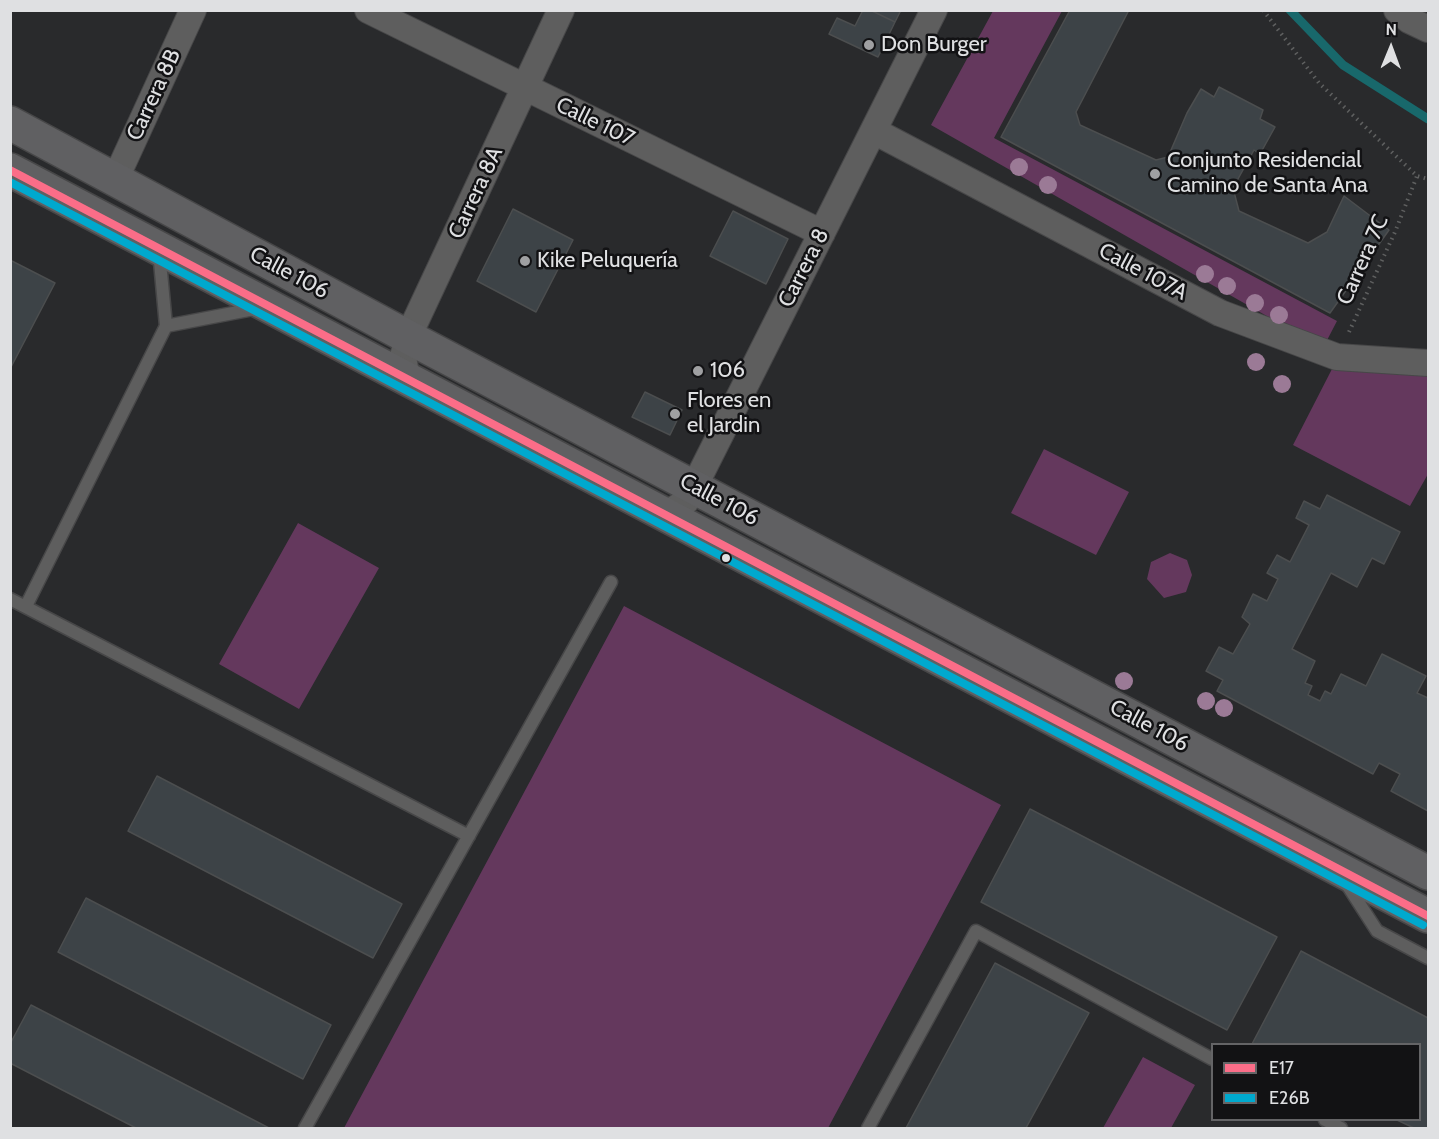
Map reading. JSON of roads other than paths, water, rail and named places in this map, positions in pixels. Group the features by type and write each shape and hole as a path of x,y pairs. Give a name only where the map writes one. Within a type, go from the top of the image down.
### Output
{"main road":[{"name":"Calle 106","path":"10,123 408,337 1428,873"},
{"name":"Calle 106","path":"10,170 1428,916"}],"street":[{"name":"Carrera 8B","path":"115,180 193,10"},
{"name":"Calle 107","path":"368,10 822,233"},
{"name":"Carrera 8A","path":"407,379 403,357 408,337 561,10"},
{"name":"Carrera 8","path":"663,513 675,509 686,501 694,487 934,10"},
{"path":"1397,10 1409,21 1428,29"},
{"name":"Calle 107A","path":"874,131 1220,313 1337,357 1428,363"}],"lane":[{"path":"26,606 166,326 158,248"},
{"path":"166,326 270,306"},
{"path":"305,1128 611,582"},
{"path":"10,599 469,836"},
{"path":"1336,867 1377,931 1428,958"},
{"path":"867,1128 976,931 1211,1058"}],"waterway":[{"path":"1290,10 1343,65 1428,119"}],"place":[{"name":"Don Burger","path":"869,45"},
{"name":"Conjunto Residencial Camino de Santa Ana","path":"1155,174"},
{"name":"Kike Peluquería","path":"525,261"},
{"name":"106","path":"698,371"},
{"name":"Flores en el Jardin","path":"675,414"}]}
